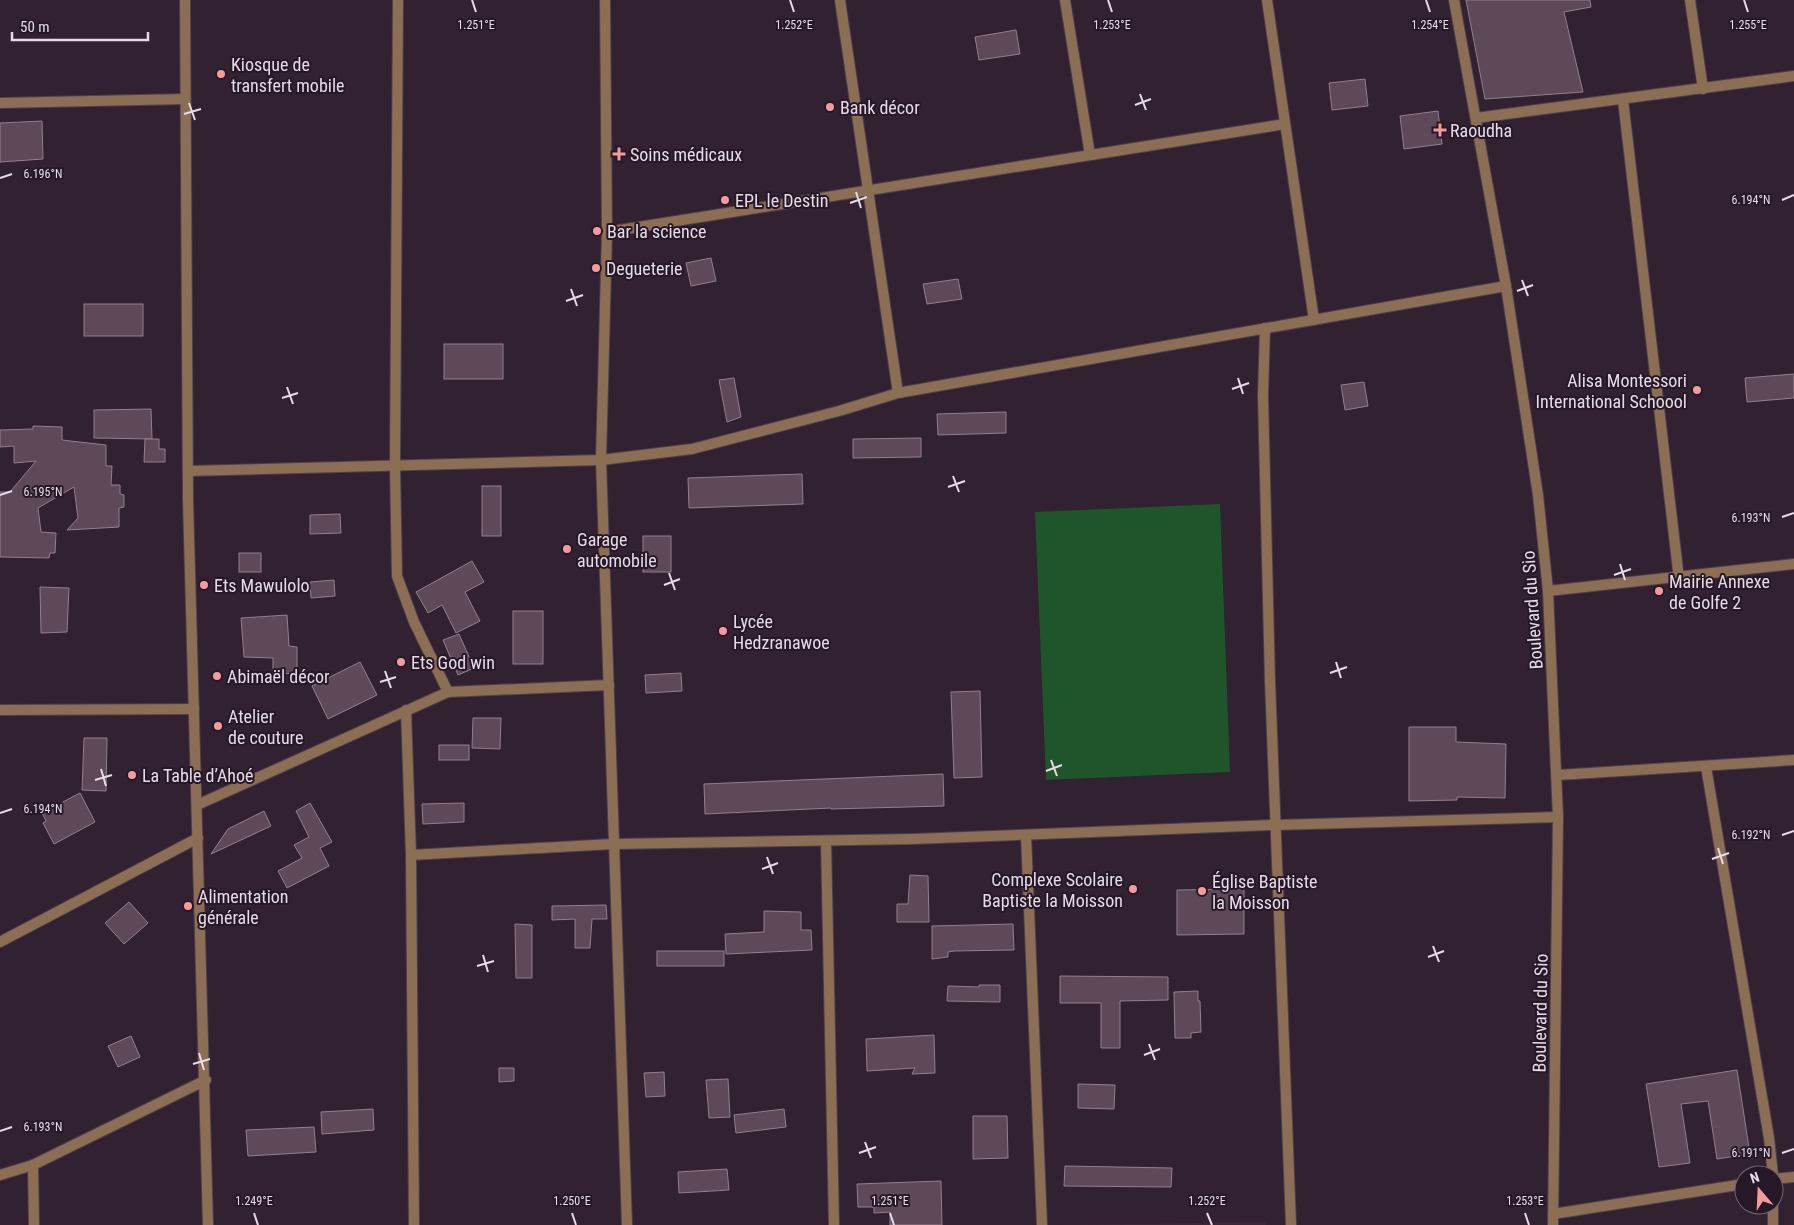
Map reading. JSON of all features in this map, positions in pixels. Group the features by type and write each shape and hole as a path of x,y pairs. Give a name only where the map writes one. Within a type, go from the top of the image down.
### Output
{"street":[{"path":"185,0 188,471 206,1080 208,1225"},
{"path":"398,0 395,466 397,576 414,622 448,692"},
{"path":"605,0 607,232 601,460 627,1225"},
{"path":"840,0 898,393"},
{"path":"1065,0 1090,155"},
{"path":"1267,0 1314,320"},
{"name":"Boulevard du Sio","path":"1454,0 1506,286 1538,495 1548,591 1558,775 1553,1220"},
{"path":"1690,0 1703,89"},
{"path":"1476,118 1794,76"},
{"path":"0,103 186,99"},
{"path":"1623,100 1679,578"},
{"path":"607,232 1285,124"},
{"path":"188,471 601,460 692,448 839,411 898,393 1506,286"},
{"path":"1264,328 1263,396 1275,825 1291,1225"},
{"path":"1548,591 1794,564"},
{"path":"197,805 448,692 608,685"},
{"path":"0,710 194,709"},
{"path":"406,710 411,854 414,1225"},
{"path":"1558,775 1794,760"},
{"path":"1706,767 1769,1138 1772,1165"},
{"path":"411,854 613,844 826,841 1558,817"},
{"path":"1026,835 1042,1225"},
{"path":"0,942 198,838"},
{"path":"826,841 834,1225"},
{"path":"0,1175 32,1165 206,1080"},
{"path":"32,1165 34,1225"},
{"path":"1553,1220 1734,1186"}],"shaded area":[{"path":"1266,1222 1266,1225 1057,1225"}],"green space":[{"path":"1220,504 1230,772 1046,780 1035,512"}],"building":[{"path":"1466,0 1590,0 1591,7 1564,12 1583,92 1485,99"},
{"path":"1016,30 1020,54 979,60 975,37"},
{"path":"1365,79 1368,106 1332,110 1329,83"},
{"path":"1438,111 1442,144 1404,149 1400,116"},
{"path":"42,121 43,159 0,162 0,123"},
{"path":"711,258 716,281 691,286 686,263"},
{"path":"958,279 962,299 927,304 923,284"},
{"path":"84,304 143,304 143,336 84,336"},
{"path":"444,344 503,344 503,379 444,379"},
{"path":"1794,374 1794,398 1747,402 1745,378"},
{"path":"734,378 741,417 727,422 719,380"},
{"path":"1364,382 1368,406 1345,410 1341,385"},
{"path":"151,409 152,439 94,438 94,410"},
{"path":"1006,412 1006,433 938,435 937,414"},
{"path":"33,426 62,427 62,440 106,445 106,466 112,466 111,485 120,485 120,494 124,495 124,507 119,508 119,527 67,530 78,518 74,487 38,508 41,532 56,533 55,553 50,553 49,558 0,557 0,492 10,492 36,461 14,463 14,446 0,447 0,430 33,429"},
{"path":"921,438 921,457 853,458 853,439"},
{"path":"145,439 159,439 159,449 165,449 165,462 144,462"},
{"path":"802,474 803,504 689,508 688,478"},
{"path":"482,486 501,486 501,536 482,536"},
{"path":"340,514 341,533 310,534 310,515"},
{"path":"643,536 671,536 671,572 643,572"},
{"path":"239,553 261,553 261,572 239,572"},
{"path":"472,561 484,582 465,592 480,621 456,633 442,605 428,613 416,592"},
{"path":"334,580 335,596 311,598 310,582"},
{"path":"40,587 69,588 67,632 41,633"},
{"path":"513,611 543,611 543,664 513,664"},
{"path":"287,615 289,646 297,647 297,674 273,673 273,658 244,657 241,618"},
{"path":"459,634 474,668 458,675 443,640"},
{"path":"360,662 377,695 328,719 312,686"},
{"path":"681,673 682,691 646,693 645,675"},
{"path":"980,691 982,777 954,778 951,692"},
{"path":"473,718 501,718 500,749 472,748"},
{"path":"1409,727 1456,727 1456,742 1506,744 1505,798 1457,797 1457,800 1409,801"},
{"path":"84,738 107,738 106,791 82,790"},
{"path":"439,745 469,745 469,760 439,760"},
{"path":"943,774 944,806 831,808 705,814 704,784"},
{"path":"80,793 95,822 54,844 43,823 46,821 42,813"},
{"path":"310,803 332,842 320,848 329,866 287,888 278,871 302,858 294,845 309,837 296,811"},
{"path":"464,803 464,822 423,824 422,804"},
{"path":"264,811 271,826 211,854 228,829"},
{"path":"910,875 928,876 929,922 897,922 897,904 908,904"},
{"path":"1244,889 1244,934 1177,935 1177,890"},
{"path":"129,902 148,923 124,944 105,923"},
{"path":"606,905 607,919 592,919 590,948 575,948 575,919 552,920 552,906"},
{"path":"764,911 801,912 801,930 811,930 812,950 726,954 725,934 764,932"},
{"path":"515,924 532,925 532,978 516,978"},
{"path":"1013,924 1014,950 954,951 948,952 948,957 932,959 932,926"},
{"path":"657,951 724,951 724,966 657,966"},
{"path":"1060,976 1168,977 1168,1000 1120,1001 1120,1048 1101,1048 1101,1003 1060,1003"},
{"path":"979,985 1000,985 1000,1002 947,1001 948,986 979,987"},
{"path":"1198,991 1201,1032 1191,1033 1191,1038 1175,1038 1174,992"},
{"path":"934,1035 935,1073 912,1074 915,1068 867,1071 866,1039"},
{"path":"131,1036 140,1057 118,1067 108,1046"},
{"path":"499,1068 514,1068 514,1081 499,1082"},
{"path":"1737,1070 1750,1154 1717,1159 1708,1101 1681,1104 1690,1163 1659,1167 1646,1084"},
{"path":"664,1072 665,1096 646,1097 644,1073"},
{"path":"728,1079 730,1117 709,1118 706,1080"},
{"path":"1078,1084 1115,1085 1114,1109 1078,1108"},
{"path":"373,1109 374,1130 322,1134 321,1112"},
{"path":"784,1109 786,1127 736,1133 734,1115"},
{"path":"973,1116 1007,1116 1008,1158 973,1159"},
{"path":"314,1127 316,1152 248,1156 246,1130"},
{"path":"1065,1166 1172,1168 1171,1187 1064,1186"},
{"path":"727,1169 729,1190 679,1193 678,1172"},
{"path":"941,1181 942,1225 890,1225 890,1212 874,1213 874,1207 858,1207 857,1184"}],"place":[{"name":"Kiosque de transfert mobile","path":"221,74"},
{"name":"Bank décor","path":"830,107"},
{"name":"Raoudha","path":"1440,130"},
{"name":"Soins médicaux","path":"619,154"},
{"name":"EPL le Destin","path":"725,200"},
{"name":"Bar la science","path":"597,231"},
{"name":"Degueterie","path":"596,268"},
{"name":"Alisa Montessori International Schoool","path":"1697,390"},
{"name":"Garage automobile","path":"567,549"},
{"name":"Ets Mawulolo","path":"204,585"},
{"name":"Mairie Annexe de Golfe 2","path":"1659,591"},
{"name":"Lycée Hedzranawoe","path":"723,631"},
{"name":"Ets God win","path":"401,662"},
{"name":"Abimaël décor","path":"217,676"},
{"name":"Atelier de couture","path":"218,726"},
{"name":"La Table d’Ahoé","path":"132,775"},
{"name":"Complexe Scolaire Baptiste la Moisson","path":"1133,889"},
{"name":"Église Baptiste la Moisson","path":"1202,891"},
{"name":"Alimentation générale","path":"188,906"}]}
